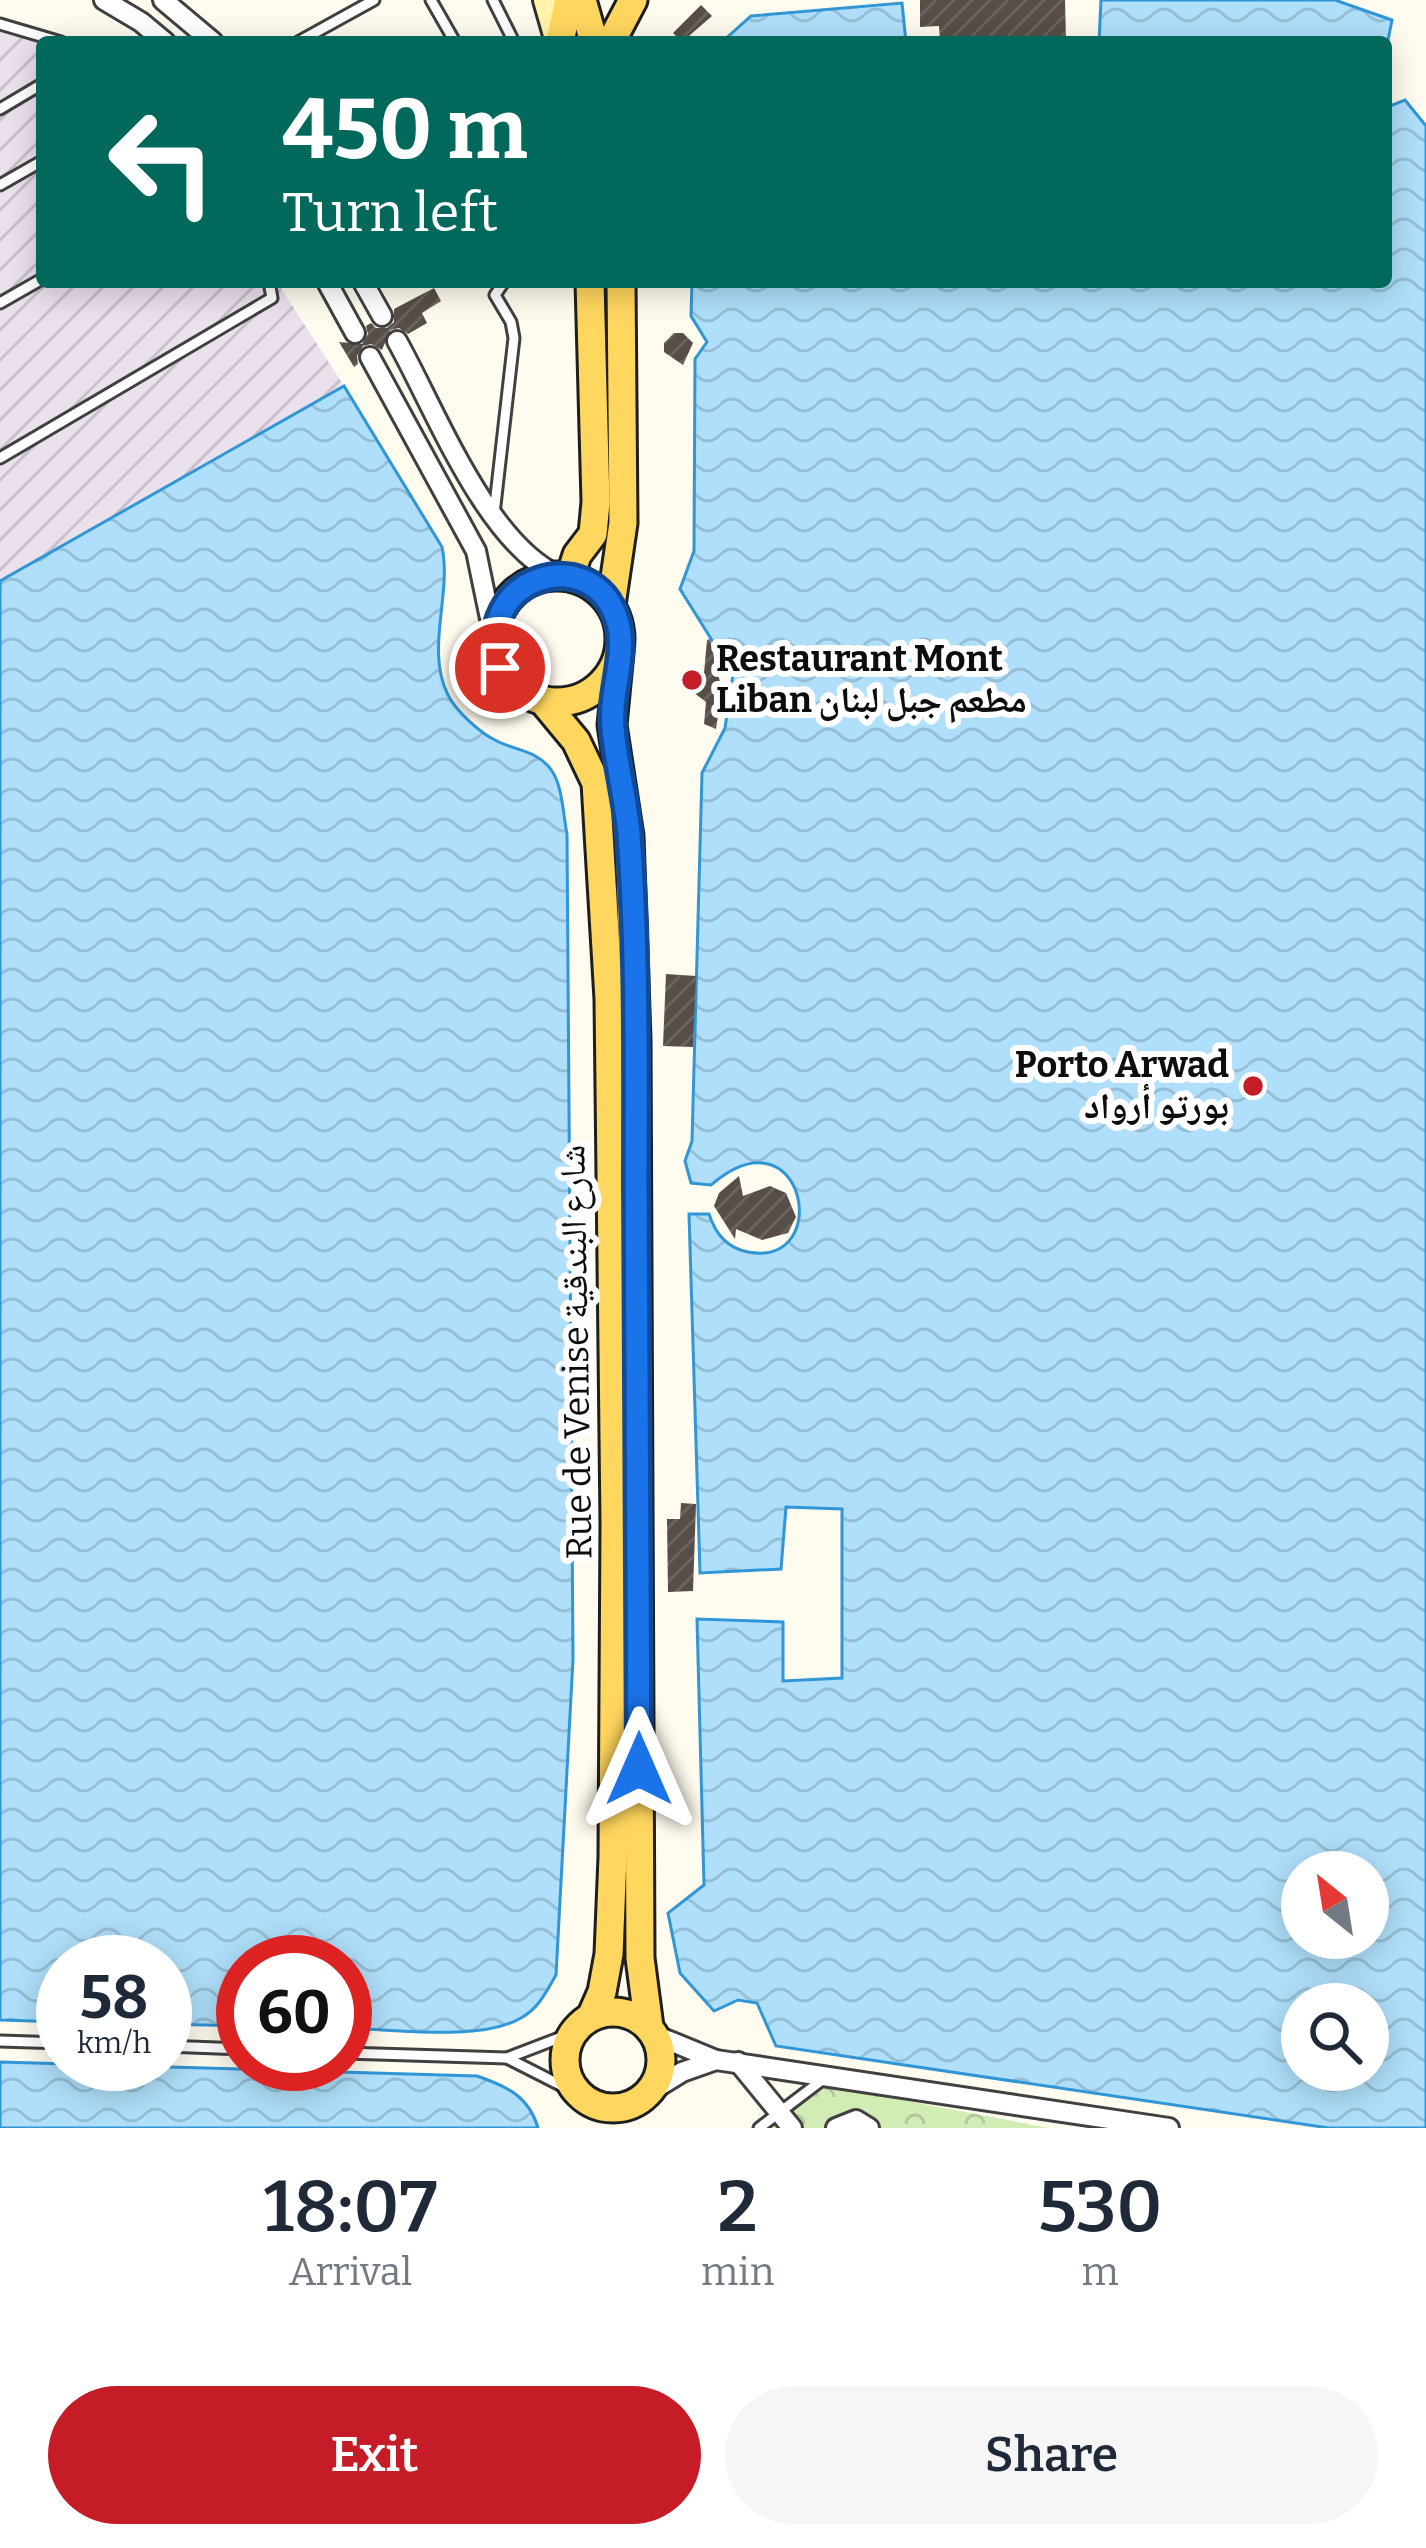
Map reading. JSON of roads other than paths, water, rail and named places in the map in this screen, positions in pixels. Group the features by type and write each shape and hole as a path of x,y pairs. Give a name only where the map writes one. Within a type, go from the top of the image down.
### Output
{"main road":[{"path":"546,0 557,36"},
{"path":"560,36 569,0"},
{"path":"582,0 592,36"},
{"path":"614,36 633,0"},
{"path":"565,576 592,534 596,502 590,288"},
{"path":"611,605 623,523 621,288"},
{"path":"565,576 600,592 611,605 618,621 619,653 611,672 581,698 542,700 510,682 500,668 494,634 497,618 515,592 543,577 565,576"},
{"name":"Rue de Venise شارع البندقية","path":"619,653 612,725 629,836 636,1039 640,1958 652,2031"},
{"name":"Rue de Venise شارع البندقية","path":"542,700 576,741 596,783 608,999 615,1524 613,1857 609,1954 602,1992 582,2025"},
{"path":"631,2128 661,2066 652,2031 622,2012 582,2025 564,2059 583,2108 615,2108 646,2095"}],"street":[{"path":"104,0 157,36"},
{"path":"163,0 206,36"},
{"path":"330,288 355,333"},
{"path":"366,288 382,316"},
{"path":"397,341 494,519 530,560 565,576"},
{"path":"370,357 476,551 494,634"},
{"path":"652,2031 716,2060 1169,2128"},
{"path":"646,2095 682,2072 716,2060"},
{"path":"738,2062 792,2128"},
{"path":"836,2128 856,2120 869,2128"}],"lane":[{"path":"309,36 374,0"},
{"path":"431,0 452,36"},
{"path":"493,0 508,36"},
{"path":"0,24 41,36"},
{"path":"0,109 36,88"},
{"path":"0,185 36,164"},
{"path":"0,303 36,282"},
{"path":"0,458 272,298 270,288"},
{"path":"494,519 514,338 511,322 495,295 500,288"},
{"path":"372,2054 507,2058 582,2025"},
{"path":"0,2041 36,2042"},
{"path":"507,2058 583,2108"},
{"path":"759,2128 826,2077"}],"water":[{"path":"1101,0 1335,0 1392,20 1389,36 1099,36"},
{"path":"902,3 905,36 729,36 751,16"},
{"path":"1405,100 1426,126 1426,2128 1329,2128 776,2046 757,2003 738,2000 714,2011 680,1973 668,1913 704,1885 697,1619 783,1622 783,1681 842,1678 842,1509 786,1507 781,1569 700,1573 689,1214 709,1214 723,1239 748,1252 775,1250 792,1237 799,1217 797,1194 787,1175 768,1164 743,1166 711,1185 691,1183 685,1161 692,1141 702,773 725,728 733,674 680,589 694,551 695,359 707,342 691,316 692,288 1392,288 1392,105"},
{"path":"344,386 442,547 439,659 448,695 482,732 546,764 558,785 567,834 573,1659 556,1975 537,2004 503,2025 460,2032 372,2029 372,1935 216,1935 216,2025 192,2025 192,1935 36,1935 36,2021 0,2020 0,581"},
{"path":"0,2062 36,2063 36,2091 192,2091 192,2068 216,2068 216,2091 372,2091 372,2073 477,2076 515,2094 529,2108 538,2128 0,2128"}],"place":[{"name":"Restaurant Mont Liban مطعم جبل لبنان","path":"692,680"},
{"name":"Porto Arwad بورتو أرواد","path":"1253,1086"}]}
